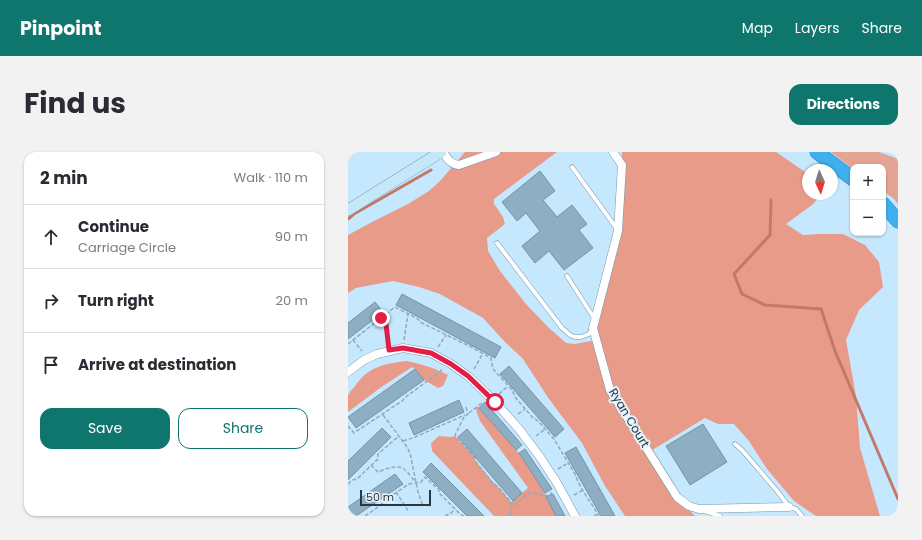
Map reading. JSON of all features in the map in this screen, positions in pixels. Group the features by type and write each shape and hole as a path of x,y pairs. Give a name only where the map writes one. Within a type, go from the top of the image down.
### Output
{"highway":[{"path":"816,152 850,177"},
{"path":"886,207 898,220"}],"street":[{"path":"348,210 442,152 450,162 454,165 459,165 496,152"},
{"name":"Ryan Court","path":"613,152 622,165 618,231 595,324 610,390 677,497 689,506 699,509 789,507"},
{"path":"348,372 366,359 377,354 403,348 431,353 451,364 468,376 500,408 528,442 557,483 575,516"}],"lane":[{"path":"572,167 618,231"},
{"path":"497,243 562,328 570,335 582,337 589,334 595,324 568,276"},
{"path":"735,444 742,450 789,507 796,509 802,516"},
{"path":"699,509 720,516"}],"path":[{"path":"348,344 395,307 418,319 420,322 492,358 493,368 533,418 538,421 554,439 598,515 594,516"},
{"path":"405,331 408,314"},
{"path":"381,318 386,324 389,350"},
{"path":"435,356 446,335"},
{"path":"353,340 366,359"},
{"path":"476,364 483,353"},
{"path":"348,426 354,434 441,371 446,362"},
{"path":"489,397 464,417 455,436 474,457 476,462 492,482 511,502 510,516"},
{"path":"466,407 468,414"},
{"path":"383,414 410,453 418,492 423,506"},
{"path":"403,441 468,414"},
{"path":"528,442 545,429"},
{"path":"348,484 352,480 357,479 378,459 378,454 399,436"},
{"path":"550,473 568,463"},
{"path":"371,465 378,472 389,468 403,468 416,483"},
{"path":"366,516 396,492 409,484 421,482 425,477 439,490 439,493 460,514 464,516"},
{"path":"396,492 409,512"},
{"path":"511,508 530,492 546,496"},
{"path":"445,516 455,509"}],"shaded area":[{"path":"465,152 557,152 494,199 494,204 503,217 505,224 487,238 488,251 500,271 526,304 566,343 575,344 596,340 593,328 618,231 622,152 776,152 802,170 802,200 817,200 786,224 803,235 843,234 865,245 879,262 883,287 859,310 846,340 856,396 860,448 880,516 816,516 794,501 767,469 749,441 734,424 718,424 705,418 649,452 677,497 695,516 625,516 605,486 582,443 549,399 523,359 483,318 440,294 393,281 356,288 348,293 348,235 408,204 429,191 440,181"},
{"path":"831,152 879,152 898,159 898,204 886,193 886,164 850,164 850,167"},
{"path":"407,361 428,366 448,375 443,386 438,388 424,380 412,367 380,388 348,412 348,396 360,379 378,367 391,363"},
{"path":"478,406 519,453 545,493 556,516 494,516 432,451 431,443 439,436 455,436 511,502 528,488 480,421 476,408"}],"building":[{"path":"540,171 555,191 543,200 557,217 572,205 587,224 579,230 593,248 564,270 549,251 535,263 522,246 540,231 526,213 517,221 502,202"},
{"path":"402,294 501,347 495,358 396,305"},
{"path":"375,302 383,312 348,339 348,323"},
{"path":"509,366 564,429 555,437 500,374"},
{"path":"415,369 424,380 356,428 348,417"},
{"path":"459,400 464,412 414,435 409,423"},
{"path":"485,402 522,445 516,450 479,408"},
{"path":"703,424 727,462 690,485 666,446"},
{"path":"382,428 391,437 348,480 348,461"},
{"path":"467,429 522,493 513,501 458,437"},
{"path":"576,447 615,516 601,516 565,453"},
{"path":"525,449 552,489 545,493 519,453"},
{"path":"431,463 484,516 467,516 423,472"},
{"path":"395,474 403,484 356,516 348,516 348,507"},
{"path":"553,494 565,516 556,516 546,497"}],"waterway":[{"path":"348,219 354,214 431,170"},
{"path":"771,200 770,235 734,274 742,294 765,305 821,309 835,351 898,499"}],"route":[{"path":"381,318 386,324 389,350 403,348 431,353 451,364 468,376 495,402"}]}
